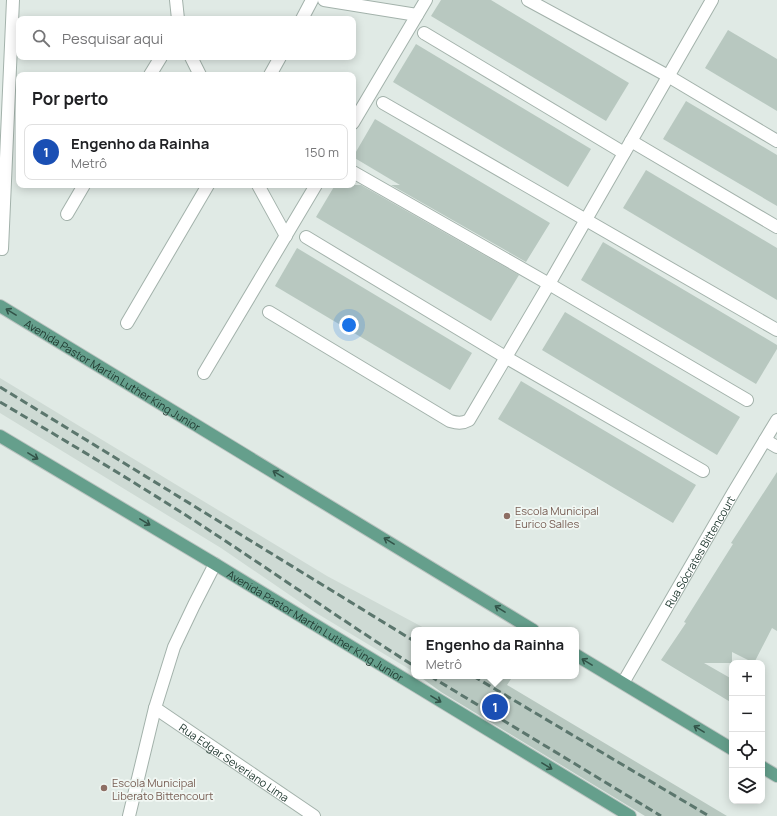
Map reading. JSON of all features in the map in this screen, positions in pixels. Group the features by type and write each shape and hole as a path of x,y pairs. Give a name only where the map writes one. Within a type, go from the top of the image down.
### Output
{"main road":[{"name":"Avenida Pastor Martin Luther King Junior","path":"0,306 528,627"},
{"name":"Avenida Pastor Martin Luther King Junior","path":"0,436 215,564 630,816"},
{"path":"579,657 729,747"},
{"path":"764,768 777,776"}],"street":[{"path":"2,249 4,85 13,0"},
{"path":"176,0 178,16"},
{"path":"304,16 312,0"},
{"path":"324,0 417,15"},
{"path":"356,118 426,0"},
{"path":"528,0 668,76 777,141"},
{"path":"269,312 450,421 464,423 469,420 586,221 712,0"},
{"path":"424,33 624,153"},
{"path":"152,72 159,60"},
{"path":"192,60 198,72"},
{"path":"272,72 278,60"},
{"path":"383,104 777,330"},
{"path":"631,141 777,227"},
{"path":"356,174 549,284 747,400"},
{"path":"67,214 82,188"},
{"path":"127,323 206,188"},
{"path":"260,188 286,236"},
{"path":"204,373 314,188"},
{"path":"306,237 506,358 703,471"},
{"name":"Rua Sócrates Bittencourt","path":"623,683 680,583 777,420"},
{"path":"765,440 777,447"},
{"path":"129,816 155,708 174,647 215,564"},
{"name":"Rua Edgar Severiano Lima","path":"155,708 314,816"}],"shaded area":[{"path":"0,378 327,576 422,627 411,627 411,670 313,611 221,548 0,413"}],"building":[{"path":"441,0 491,0 629,83 606,121 431,16"},
{"path":"728,30 777,59 777,111 705,68"},
{"path":"416,44 591,149 568,187 393,82"},
{"path":"686,101 777,155 777,206 663,139"},
{"path":"375,119 550,223 526,262 391,185 400,185 356,159 356,152"},
{"path":"646,170 777,248 777,300 623,208"},
{"path":"356,185 361,185 519,275 491,321 316,217 333,188 356,188"},
{"path":"603,242 777,345 777,349 756,384 581,280"},
{"path":"297,248 472,353 450,390 275,286"},
{"path":"565,312 740,417 717,455 542,350"},
{"path":"521,381 696,485 673,523 498,419"},
{"path":"777,472 777,631 772,628 756,660 748,660 732,652 732,660 729,660 729,663 704,663 729,677 729,701 661,660 686,623 684,622 733,544 731,543"},
{"path":"423,679 511,679 507,685 727,816 645,816 441,692"}],"railway":[{"path":"0,387 411,639"},
{"path":"0,402 171,506 411,664"},
{"path":"435,679 661,816"},
{"path":"478,679 709,816"}],"place":[{"name":"Escola Municipal Eurico Salles","path":"507,516"},
{"name":"Engenho da Rainha","path":"495,707"},
{"name":"Escola Municipal Liberato Bittencourt","path":"104,788"}]}
